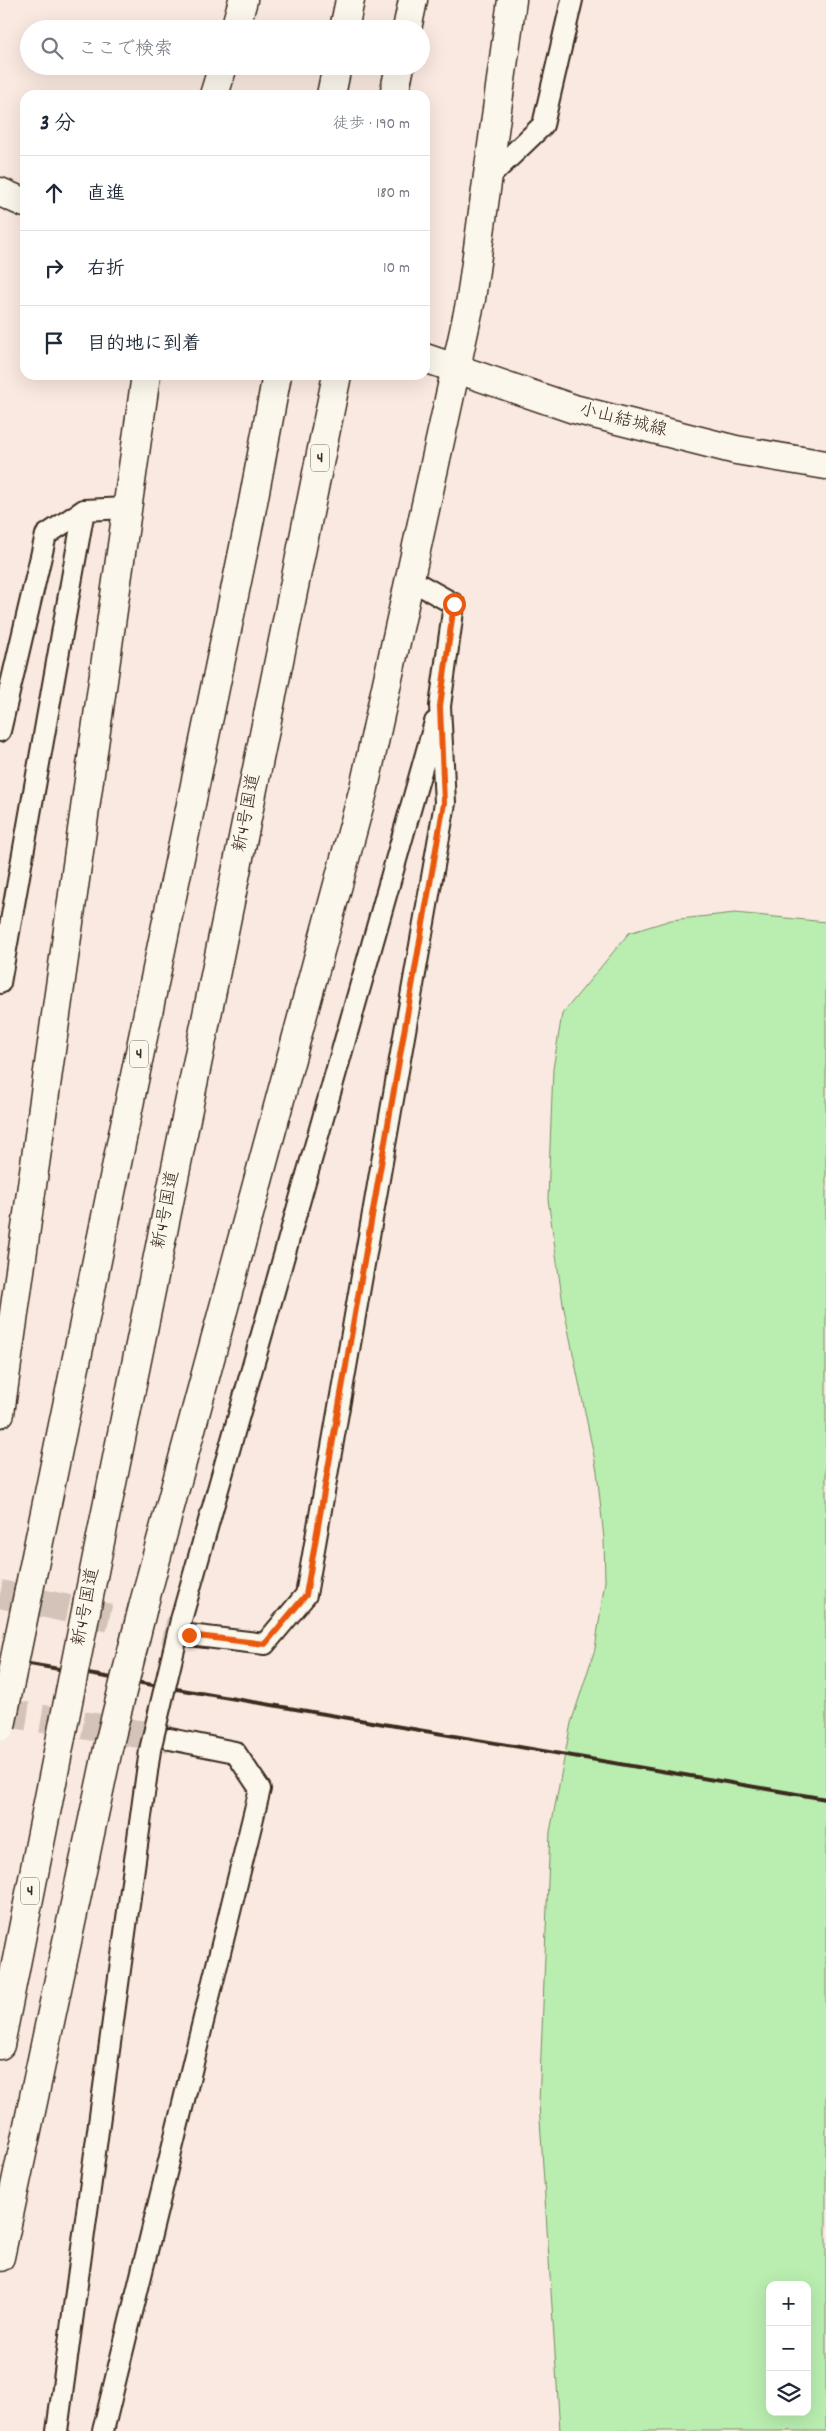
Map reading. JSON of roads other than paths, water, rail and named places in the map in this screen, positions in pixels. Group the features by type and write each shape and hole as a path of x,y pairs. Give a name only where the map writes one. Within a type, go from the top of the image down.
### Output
{"main road":[{"path":"238,20 244,0"},
{"path":"346,20 350,0"},
{"path":"409,20 413,0"},
{"path":"0,2257 109,1744 143,1607 362,798 475,275 512,0"},
{"path":"216,90 220,75"},
{"path":"332,90 334,75"},
{"path":"395,90 398,75"},
{"path":"0,192 20,201"},
{"name":"小山結城線","path":"430,360 593,414 736,450 826,465"},
{"path":"0,1413 145,380"},
{"name":"4","path":"0,1728 250,518 276,380"},
{"name":"新4号国道","path":"0,2045 88,1601 336,380"}],"lane":[{"path":"488,178 543,125 572,0"},
{"path":"0,730 46,535 84,510 127,508"},
{"path":"0,983 84,510"},
{"path":"57,2431 150,1750 440,706 454,604 410,580"},
{"path":"185,1627 265,1644 306,1595 444,803 440,706"},
{"path":"102,2431 260,1789 235,1752 170,1739"}],"tunnel":[{"path":"0,1594 189,1635"},
{"path":"0,1712 170,1739"}],"railway":[{"path":"0,1659 826,1799"}]}
